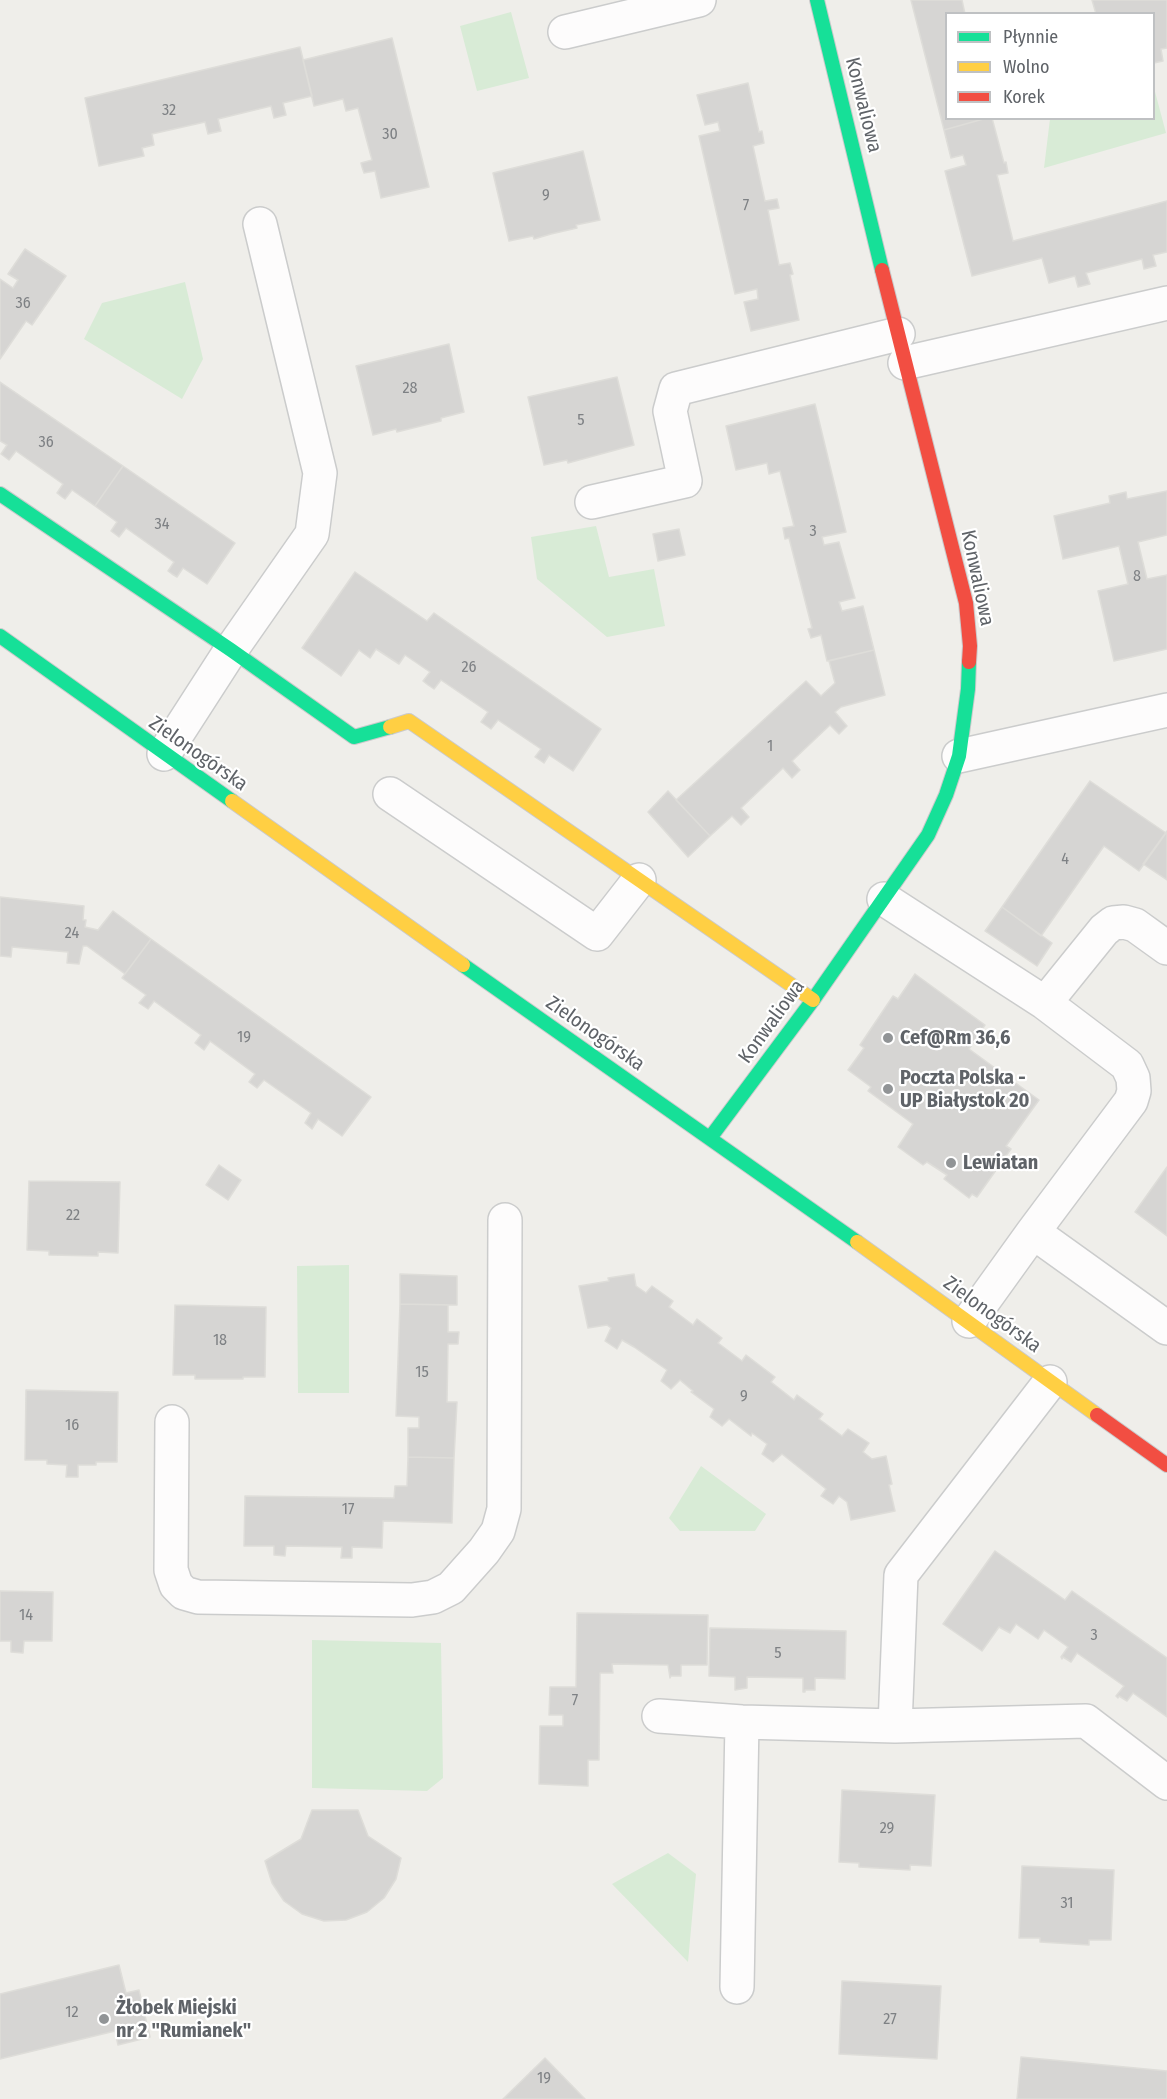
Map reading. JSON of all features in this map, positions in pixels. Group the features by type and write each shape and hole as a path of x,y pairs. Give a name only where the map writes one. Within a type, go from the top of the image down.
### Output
{"street":[{"path":"565,32 699,0"},
{"name":"Konwaliowa","path":"710,1138 813,1000 928,835 946,795 959,756 968,688 970,646 966,603 901,349 817,0"},
{"path":"164,754 231,650 312,534 320,472 260,224"},
{"path":"592,502 685,481 670,411 676,389 1167,303"},
{"path":"0,494 231,650 354,737 409,721 813,1000"},
{"name":"Zielonogórska","path":"0,636 969,1321 1167,1465"},
{"path":"959,756 1167,710"},
{"path":"390,794 597,934 639,880"},
{"path":"884,898 1045,1003 1127,1065 1133,1078 1134,1091 1131,1101 969,1321"},
{"path":"1045,1003 1104,930 1113,923 1124,922 1135,925 1167,948"},
{"path":"172,1422 171,1569 176,1585 184,1593 198,1597 412,1600 433,1597 451,1588 484,1551 498,1530 504,1509 505,1220"},
{"path":"1033,1232 1167,1328"},
{"path":"896,1726 901,1575 1050,1382"},
{"path":"659,1716 742,1722 896,1726 1086,1721 1167,1783"},
{"path":"737,1987 742,1722"}],"green space":[{"path":"511,12 529,78 477,91 460,26"},
{"path":"1155,92 1166,133 1044,168 1050,120 1155,120"},
{"path":"185,282 203,359 182,399 84,339 102,303"},
{"path":"596,526 609,577 654,569 665,626 607,637 537,579 531,537"},
{"path":"349,1265 349,1393 298,1393 297,1266"},
{"path":"701,1466 766,1514 755,1531 680,1531 669,1518"},
{"path":"312,1640 441,1643 443,1778 427,1791 312,1788"},
{"path":"668,1853 696,1874 688,1962 612,1884"}],"building":[{"path":"911,0 962,0 965,12 945,12 945,120 980,120 944,130"},
{"path":"1092,0 1167,0 1167,48 1161,49 1163,61 1155,63 1155,12 1095,12"},
{"path":"392,38 429,187 381,198 375,171 364,173 362,167 361,163 372,160 358,108 346,111 343,99 314,106 303,60"},
{"path":"300,47 312,96 283,103 286,115 274,118 271,106 218,119 221,131 208,134 205,122 152,134 154,145 142,148 144,156 99,166 85,98"},
{"path":"748,83 759,132 762,131 764,143 753,146 765,201 777,199 779,208 768,210 779,265 790,263 793,274 790,275 799,320 751,331 744,302 758,299 757,289 735,294 699,136 720,131 718,122 705,125 697,95"},
{"path":"980,120 993,120 1008,173 997,175 1013,241 1167,201 1167,252 1153,255 1156,266 1144,269 1142,259 1086,273 1090,284 1078,287 1075,276 1049,283 1042,258 972,276 945,171 966,165 963,155 951,158 944,130"},
{"path":"583,151 600,220 576,225 577,228 534,239 533,236 509,241 493,173"},
{"path":"25,249 66,276 32,325 26,321 0,359 0,279 13,288 18,280 8,274"},
{"path":"449,344 464,412 441,418 441,421 397,432 396,429 373,435 356,366"},
{"path":"617,377 634,445 568,463 567,460 544,465 528,397"},
{"path":"0,382 123,466 95,506 72,490 65,499 62,497 57,493 63,484 16,451 9,460 1,454 7,445 0,441"},
{"path":"815,404 846,532 822,537 824,545 839,542 855,598 839,602 842,611 863,606 874,650 827,661 821,635 811,638 808,629 812,628 789,538 785,539 783,528 794,526 780,471 769,474 767,463 736,470 726,426"},
{"path":"123,466 235,543 207,584 183,568 177,577 172,574 168,571 174,562 126,528 119,537 111,531 117,522 95,506"},
{"path":"1167,491 1167,535 1138,542 1147,579 1167,575 1167,649 1114,661 1098,591 1128,584 1119,546 1063,559 1054,516 1110,503 1109,496 1126,492 1127,499"},
{"path":"679,529 685,555 658,561 653,534"},
{"path":"355,572 427,621 434,613 601,729 573,771 549,755 544,763 535,757 541,749 498,720 491,729 481,722 488,712 441,680 434,689 428,685 423,681 430,672 405,655 399,664 376,649 370,658 359,650 341,676 302,648"},
{"path":"874,650 885,695 841,707 835,712 847,726 839,734 830,725 792,761 800,770 792,778 783,768 741,808 749,817 741,825 732,816 710,836 676,800 806,681 821,696 835,683 829,661"},
{"path":"1090,781 1166,833 1139,871 1104,846 1041,936 1002,907"},
{"path":"668,791 710,836 688,857 648,812"},
{"path":"1167,831 1167,880 1143,864"},
{"path":"0,897 84,906 85,927 98,930 113,911 151,939 125,974 87,946 83,946 79,964 67,963 68,952 12,947 11,957 0,956"},
{"path":"1002,907 1052,943 1037,966 985,931"},
{"path":"151,939 371,1097 342,1136 318,1119 312,1129 305,1123 311,1113 264,1080 257,1088 249,1082 255,1074 210,1041 204,1050 195,1043 201,1035 154,1001 148,1009 139,1003 146,995 122,978"},
{"path":"915,974 985,1025 969,1049 1039,1100 1006,1146 1011,1149 977,1197 972,1194 969,1198 944,1179 947,1175 927,1162 923,1165 898,1147 913,1124 868,1091 871,1087 848,1070 864,1048 860,1045 893,996 898,999"},
{"path":"219,1165 241,1180 228,1200 206,1185"},
{"path":"1167,1167 1167,1236 1135,1212"},
{"path":"29,1181 120,1182 118,1253 98,1252 98,1256 49,1255 49,1251 27,1250"},
{"path":"400,1274 457,1276 457,1305 400,1304"},
{"path":"634,1274 636,1286 646,1293 652,1286 673,1301 669,1307 693,1325 697,1319 722,1338 718,1343 742,1361 746,1355 775,1377 771,1382 794,1400 797,1395 823,1414 819,1419 842,1436 848,1429 869,1443 863,1452 872,1459 886,1456 895,1511 851,1520 847,1502 839,1496 833,1504 821,1496 826,1489 782,1454 773,1462 762,1454 767,1444 752,1433 751,1436 729,1419 722,1426 710,1417 714,1409 691,1392 693,1391 680,1380 671,1389 661,1381 667,1370 622,1340 617,1349 605,1341 611,1328 607,1325 588,1328 579,1286"},
{"path":"400,1304 448,1305 448,1332 459,1332 458,1344 448,1344 447,1402 457,1402 454,1458 408,1457 408,1428 419,1428 419,1417 396,1416"},
{"path":"175,1305 266,1307 265,1377 195,1379 195,1375 173,1375"},
{"path":"26,1390 118,1392 117,1462 78,1465 78,1477 66,1477 67,1465 47,1464 47,1460 25,1460"},
{"path":"408,1457 454,1458 452,1523 383,1521 382,1548 352,1547 352,1558 341,1558 342,1547 286,1546 285,1556 274,1555 274,1546 244,1546 245,1496 394,1498 395,1486 407,1486"},
{"path":"995,1551 1065,1600 1072,1591 1167,1658 1167,1717 1133,1693 1127,1701 1119,1696 1118,1698 1116,1696 1124,1686 1077,1653 1071,1662 1063,1657 1062,1659 1061,1657 1068,1647 1044,1630 1038,1639 1016,1624 1010,1633 999,1627 982,1651 943,1624"},
{"path":"0,1591 53,1592 52,1641 24,1641 23,1653 11,1652 11,1641 0,1641"},
{"path":"577,1613 708,1615 707,1665 681,1665 681,1676 670,1678 668,1665 612,1664 613,1673 600,1673 599,1760 588,1760 588,1786 539,1784 540,1726 563,1726 563,1715 549,1715 550,1687 576,1687"},
{"path":"710,1628 846,1631 845,1679 815,1678 815,1690 803,1692 803,1678 747,1677 747,1688 735,1690 735,1677 709,1676"},
{"path":"842,1790 935,1795 931,1866 910,1865 910,1870 859,1867 859,1863 839,1862"},
{"path":"312,1810 358,1810 368,1836 401,1858 396,1879 384,1898 367,1912 346,1920 324,1921 302,1914 284,1901 272,1883 265,1861 301,1839"},
{"path":"1022,1866 1114,1870 1111,1940 1089,1940 1089,1945 1040,1942 1040,1938 1019,1938"},
{"path":"119,1965 126,1993 139,1990 150,2037 118,2045 115,2031 0,2059 0,1994"},
{"path":"842,1981 941,1986 937,2059 839,2054"},
{"path":"1021,2057 1167,2071 1167,2099 1017,2099"},
{"path":"545,2058 585,2099 503,2099"}],"traffic: fast":[{"path":"817,0 882,270"},
{"path":"0,494 231,650 354,737 390,727"},
{"path":"0,636 232,801"},
{"path":"710,1138 813,1000 928,835 946,795 959,756 968,689 969,662"},
{"path":"463,965 857,1242"}],"traffic: slow":[{"path":"390,727 409,721 813,1000"},
{"path":"232,801 463,965"},
{"path":"857,1242 1097,1415"}],"traffic: jam":[{"path":"882,270 966,603 970,646 969,662"},
{"path":"1097,1415 1167,1465"}],"place":[{"name":"Cef@Rm 36,6","path":"888,1038"},
{"name":"Poczta Polska - UP Białystok 20","path":"888,1089"},
{"name":"Lewiatan","path":"951,1163"},
{"name":"Żłobek Miejski nr 2 \"Rumianek\"","path":"104,2019"}]}
